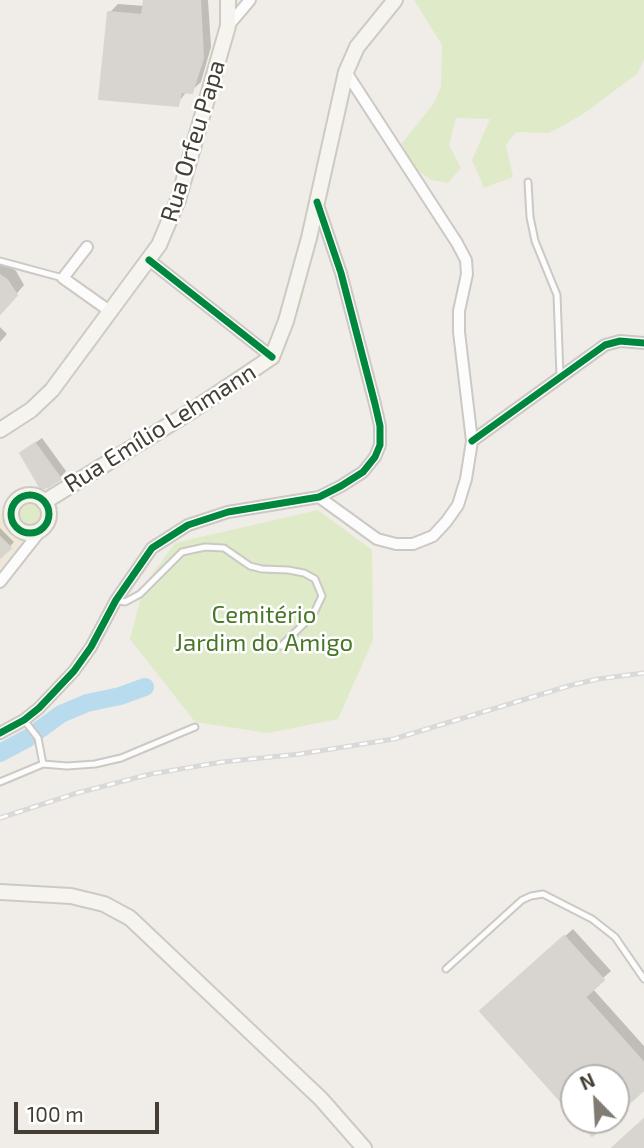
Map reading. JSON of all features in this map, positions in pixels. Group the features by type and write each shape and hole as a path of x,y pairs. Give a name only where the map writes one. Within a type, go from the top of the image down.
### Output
{"main road":[{"name":"Rua Orfeu Papa","path":"0,429 31,410 51,390 159,245 178,200 228,26 228,0"},
{"name":"Rua Emílio Lehmann","path":"44,502 190,412 272,357 286,321 317,202 346,72 357,47 395,0"},
{"path":"29,495 44,502 49,514 45,526 32,536 16,527 6,504 29,495"},
{"path":"0,892 71,896 104,904 130,918 321,1099 364,1148"}],"street":[{"path":"228,26 250,0"},
{"path":"319,497 377,539 396,544 413,544 433,536 457,505 466,479 472,441 459,332 459,311 467,274 466,260 346,72"},
{"path":"0,733 28,724 74,671 91,647 116,600 152,548 188,526 228,512 319,497 363,472 375,457 380,445 380,426 341,273 317,202"},
{"path":"87,247 63,278 111,312"},
{"path":"149,260 272,357"},
{"path":"472,441 605,345 620,341 644,344"},
{"path":"0,582 32,536"}],"lane":[{"path":"528,182 530,217 535,241 557,295 560,376"},
{"path":"0,261 63,278"},
{"path":"116,600 125,602 139,594 183,552 205,547 224,548 250,566 304,573 315,579 322,596 313,615 281,646"},
{"path":"28,724 38,738 43,764"},
{"path":"0,782 43,764 81,765 121,758 195,727"},
{"path":"446,970 522,900 531,895 543,894 592,919 615,937 644,979"}],"shaded area":[{"path":"0,508 4,522 12,533 24,540 0,570"}],"green space":[{"path":"414,0 644,0 644,60 637,74 566,124 549,133 516,132 506,145 513,177 484,188 472,160 490,119 456,118 449,145 461,168 448,183 431,180 413,167 402,143 434,103 441,87 442,45"},
{"path":"26,504 34,504 40,514 34,524 26,524 20,518 20,510"},
{"name":"Cemitério Jardim do Amigo","path":"318,510 372,550 373,640 338,719 268,733 195,722 130,639 144,586 175,543"}],"building":[{"path":"144,0 200,0 203,58 192,93 181,92 178,106 99,99 108,12 142,15"},
{"path":"0,275 17,295 0,314"},
{"path":"35,443 61,479 41,489 20,453"},
{"path":"0,537 11,548 0,558"},
{"path":"564,936 604,980 585,997 644,1063 644,1090 630,1102 630,1064 560,1064 560,1100 480,1011"},
{"path":"644,1119 644,1148 612,1148 630,1134"}],"waterway":[{"path":"0,753 28,738 61,714 87,703 145,687"}],"railway":[{"path":"0,818 77,793 151,774 394,739 572,685 644,673"}],"cycle path":[{"path":"0,733 39,708 74,671 91,647 116,600 152,548 188,525 228,512 319,497 363,472 375,457 380,445 380,426 375,404 341,273 317,202"},
{"path":"149,260 272,357"},
{"path":"472,441 605,345 620,341 644,343"},
{"path":"30,495 43,501 49,514 43,527 30,533 17,527 11,514 17,501 30,495"}]}
